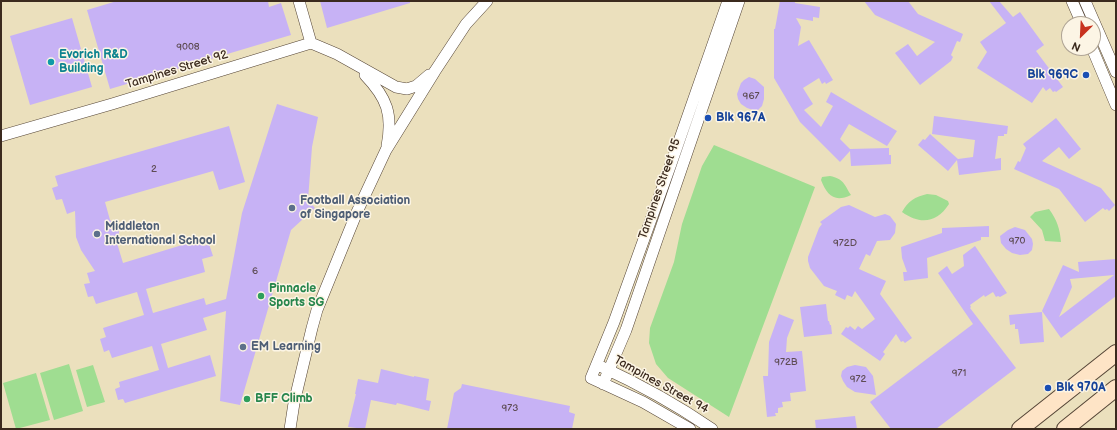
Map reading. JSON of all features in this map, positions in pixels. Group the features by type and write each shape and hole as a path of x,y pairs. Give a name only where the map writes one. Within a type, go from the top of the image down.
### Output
{"main road":[{"path":"1020,429 1116,353"},
{"path":"1065,429 1116,388"}],"street":[{"path":"299,1 311,43 337,54 396,88 408,89 416,86 435,71"},
{"path":"290,429 298,388 317,310 349,229 386,150 466,24 487,1"},
{"name":"Tampines Street 95","path":"591,378 614,322 672,164 728,1"},
{"name":"Tampines Street 95","path":"603,384 626,330 739,1"},
{"path":"1072,1 1079,16"},
{"path":"1085,1 1116,72"},
{"name":"Tampines Street 92","path":"1,136 112,104 311,43"},
{"path":"1095,56 1116,105"},
{"path":"357,66 375,85 382,96 387,109 390,123 386,150"},
{"name":"Tampines Street 94","path":"596,364 654,393 687,412 712,429"},
{"name":"Tampines Street 94","path":"591,378 643,402 690,429"}],"green space":[{"path":"714,145 815,187 729,417 668,378 656,364 649,343 650,328 674,262 682,224 702,166"},
{"path":"830,176 841,180 851,195 840,198 832,196 826,190 821,180 822,177"},
{"path":"927,194 936,195 948,201 949,204 939,215 928,220 915,219 902,212 912,200"},
{"path":"1049,209 1058,225 1061,242 1045,241 1042,230 1030,217 1035,212"},
{"path":"69,364 83,411 54,420 40,373"},
{"path":"93,365 105,402 87,407 76,370"},
{"path":"36,373 50,420 16,429 3,383"}],"building":[{"path":"117,1 268,1 269,7 281,3 291,35 110,89 87,10"},
{"path":"320,1 410,1 410,3 327,28"},
{"path":"780,1 795,1 795,3 820,7 819,18 813,17 813,21 796,18 801,27 798,46 809,40 833,80 826,84 825,82 822,84 819,78 803,88 813,104 804,110 821,127 833,106 826,102 831,92 897,131 887,146 849,124 840,139 850,149 889,148 891,164 851,166 850,151 840,162 800,122 774,78 774,29"},
{"path":"864,1 908,1 918,14 963,34 960,42 957,41 951,55 953,57 951,61 920,85 895,53 908,44 917,56 935,42 875,15"},
{"path":"989,1 999,1 1013,17 1020,12 1044,45 1036,51 1063,87 1056,92 1053,92 1050,88 1046,91 1043,87 1032,103 977,68 987,52 980,42 1006,23"},
{"name":"Evorich R&D Building","path":"72,18 92,87 30,105 10,36"},
{"path":"749,77 755,79 764,87 764,99 762,106 758,110 747,108 741,104 738,99 737,94 741,83"},
{"path":"277,104 318,117 312,147 308,200 315,208 291,230 240,405 220,401 226,311 203,318 207,330 161,344 168,368 210,355 216,376 125,403 123,399 118,400 115,389 120,387 119,382 159,370 152,346 112,358 109,350 104,352 100,339 106,337 103,328 144,315 137,292 96,304 93,296 88,297 84,284 90,283 87,273 95,271 81,250 76,237 75,211 67,214 62,199 56,200 52,188 58,186 55,176 229,126 245,182 219,190 213,171 105,202 110,220 117,227 119,232 117,243 123,263 202,239 204,246 209,244 213,256 202,259 205,272 146,289 153,313 204,298 206,305 226,299 242,213"},
{"path":"934,116 1008,126 1007,134 1004,134 1004,136 998,136 995,159 1001,158 1001,170 959,175 957,160 948,171 918,145 923,139 925,140 930,134 958,159 973,157 975,140 932,134"},
{"path":"1056,118 1081,149 1069,159 1059,147 1042,161 1101,188 1115,205 1109,211 1103,208 1085,222 1059,189 1014,169 1018,161 1020,162 1026,148 1023,144"},
{"path":"849,205 875,217 885,214 890,216 896,224 895,233 890,240 877,241 870,256 866,254 859,269 886,281 880,294 912,338 905,343 903,341 901,342 896,334 883,352 885,354 880,361 841,334 846,327 848,328 850,326 855,330 858,326 862,329 875,319 855,291 852,297 847,295 845,300 835,295 837,291 824,286 810,268 808,261 808,257 822,224 820,222 841,207"},
{"path":"989,226 989,237 981,237 981,240 927,258 928,278 904,281 903,272 907,272 902,258 901,247 942,233 942,228"},
{"path":"1015,227 1025,230 1032,239 1032,250 1028,254 1020,255 1012,253 1001,243 1000,236"},
{"path":"975,246 1007,293 1000,297 996,297 993,292 985,297 984,295 970,305 970,308 1016,368 936,429 891,429 870,402 973,324 938,273 947,266 952,274 964,266 963,255"},
{"path":"1116,259 1116,296 1061,338 1042,311 1063,265 1079,272 1078,262","holes":["1114,275 1059,317 1072,287 1070,279"]},
{"path":"826,304 828,321 831,325 832,334 804,337 800,307"},
{"path":"1042,312 1044,342 1020,344 1018,329 1015,329 1015,324 1010,325 1009,315"},
{"path":"779,314 794,320 787,338 786,352 802,351 806,391 790,393 791,401 782,402 783,407 778,408 778,413 775,413 776,416 767,417 763,376 768,376 769,342"},
{"path":"855,365 866,367 873,376 876,395 855,392 847,387 841,376 842,371 847,367"},
{"path":"381,369 429,379 426,400 431,401 429,411 397,403 396,405 371,400 365,429 348,427 358,379 378,383"},
{"path":"462,384 570,406 569,412 575,414 572,429 447,429 454,393 461,388"},
{"path":"855,416 857,429 816,429 815,420"}],"place":[{"name":"Evorich R&D Building","path":"51,62"},
{"name":"Blk 969C","path":"1086,75"},
{"name":"Blk 967A","path":"708,118"},
{"name":"Football Association of Singapore","path":"292,208"},
{"name":"Middleton International School","path":"97,234"},
{"name":"Pinnacle Sports SG","path":"261,296"},
{"name":"EM Learning","path":"243,347"},
{"name":"Blk 970A","path":"1048,388"},
{"name":"BFF Climb","path":"247,399"}]}
